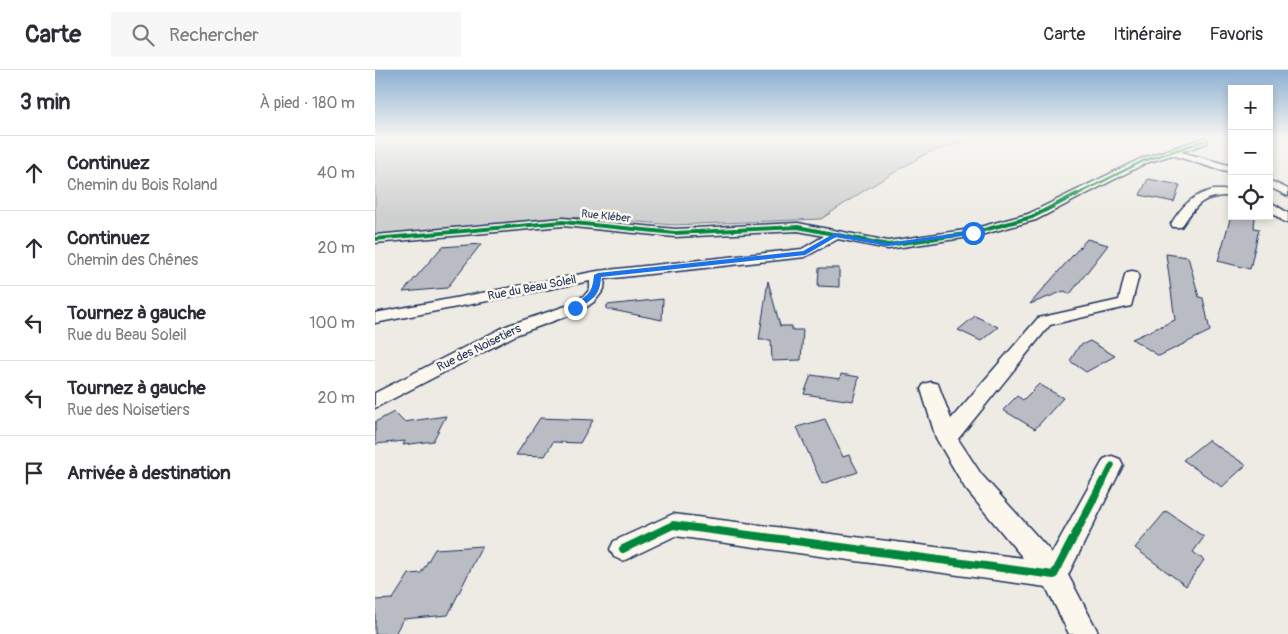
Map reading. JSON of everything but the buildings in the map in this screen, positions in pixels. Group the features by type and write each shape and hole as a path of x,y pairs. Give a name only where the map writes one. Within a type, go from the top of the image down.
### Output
{"street":[{"name":"Rue Kléber","path":"375,239 563,222 675,233 798,227 888,245 973,233 1033,217 1138,163"},
{"path":"1212,163 1228,168"},
{"path":"1273,185 1288,193"},
{"path":"1177,224 1185,210 1200,197 1213,192 1228,194"},
{"path":"1273,207 1288,219"},
{"name":"Rue du Beau Soleil","path":"375,318 598,275 805,253 835,235"},
{"name":"Rue des Noisetiers","path":"375,400 512,330 575,308 590,298 597,289 598,275"},
{"path":"947,438 1044,321 1126,303 1132,275"},
{"path":"931,389 947,438 973,481 1054,575 1084,634"},
{"path":"1054,575 1112,466"},
{"path":"623,549 673,525 1054,575"}],"shaded area":[{"path":"375,163 910,163 821,219 673,225 583,217 375,235"}],"cycle path":[{"path":"375,239 563,222 675,233 798,227 888,245 973,233 1032,217 1138,163"},
{"path":"623,549 673,525 1054,575 1112,465"}],"route":[{"path":"575,308 590,298 597,289 598,275 805,253 835,235 888,245 973,233"}]}
